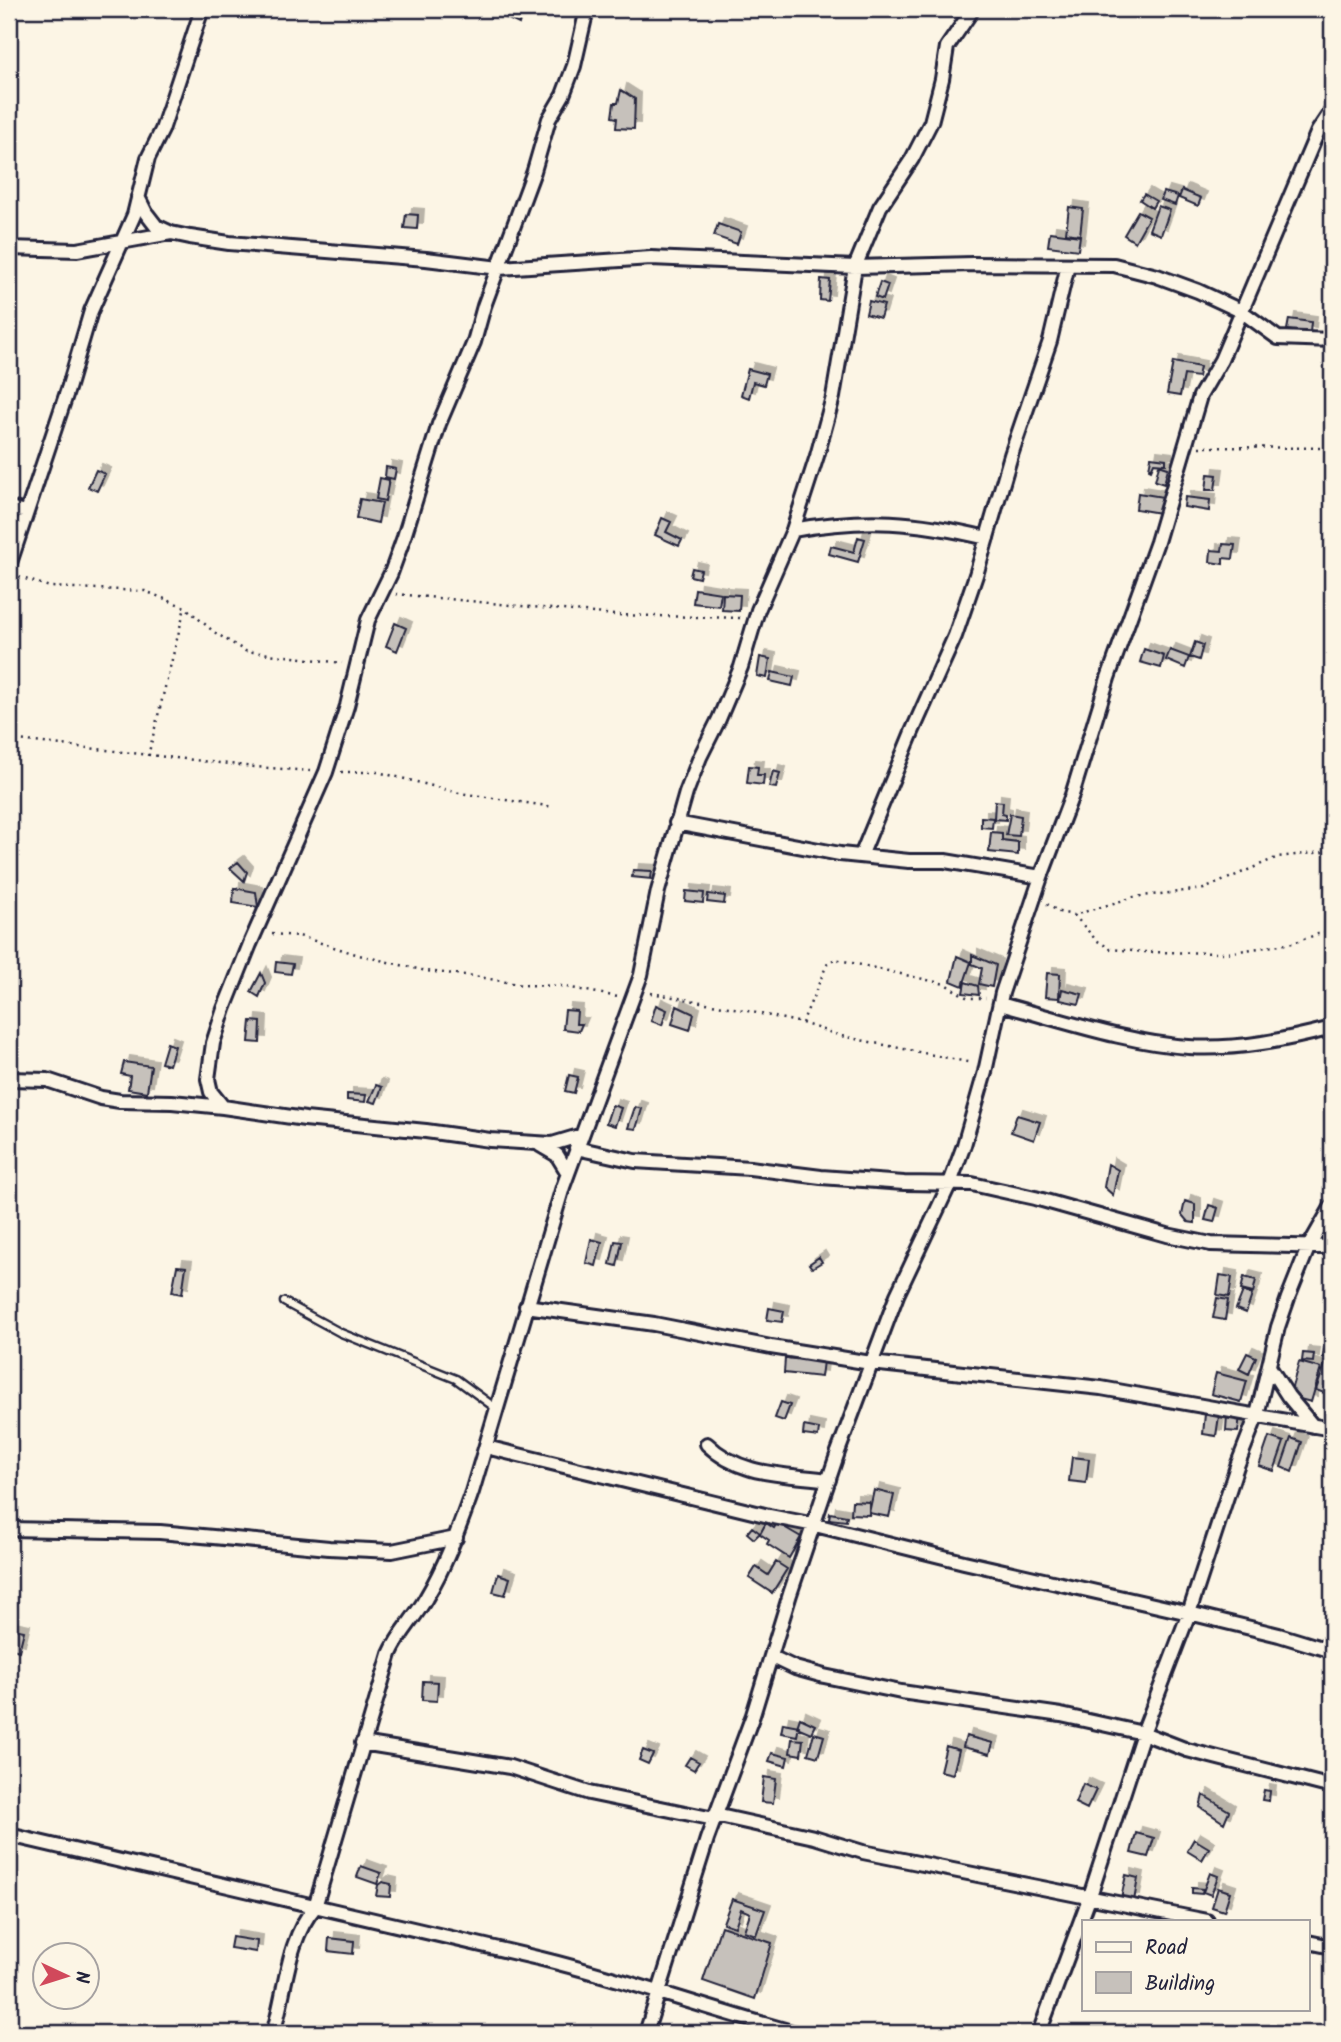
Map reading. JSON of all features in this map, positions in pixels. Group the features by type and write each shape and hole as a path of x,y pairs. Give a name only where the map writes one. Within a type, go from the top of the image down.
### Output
{"street":[{"path":"9,566 91,311 134,215 149,158 162,130 202,9"},
{"path":"223,1107 211,1092 208,1079 213,1043 233,984 326,772 347,706 368,620 404,537 439,424 474,342 484,306 534,171 549,119 563,95 574,66 587,9"},
{"path":"273,2033 297,1941 315,1907 390,1654 397,1639 426,1599 456,1538 576,1148 640,975 676,823 700,757 741,667 755,619 793,530 833,397 855,267 880,207 912,159 931,122 941,87 946,50 973,9"},
{"path":"646,2033 714,1817 772,1657 790,1594 829,1480 906,1274 950,1183 964,1145 1001,999 1041,877 1072,795 1108,678 1157,542 1200,396 1221,360 1318,131 1332,108"},
{"path":"138,197 156,226 173,233 229,243 426,258 499,268 651,258 855,267 1115,265 1157,275 1198,290 1241,311 1286,341 1332,340"},
{"path":"9,248 77,250 173,233"},
{"path":"862,856 912,732 955,636 1011,455 1050,341 1068,265"},
{"path":"9,508 27,512"},
{"path":"793,530 869,520 942,527 987,538"},
{"path":"676,823 840,854 909,861 945,861 1041,877"},
{"path":"1001,999 1141,1040 1189,1047 1245,1045 1332,1028"},
{"path":"9,1079 47,1080 111,1099 223,1107 490,1140 552,1144 582,1135"},
{"path":"537,1143 557,1156 568,1174"},
{"path":"576,1148 635,1161 996,1188 1167,1236 1211,1244 1332,1247"},
{"path":"1039,2033 1090,1896 1143,1733 1189,1613 1237,1466 1257,1415 1278,1327 1308,1248 1332,1206"},
{"path":"526,1306 654,1324 871,1363 1101,1388 1332,1429"},
{"path":"1270,1368 1288,1396 1313,1426"},
{"path":"707,1444 720,1457 766,1474 829,1480"},
{"path":"486,1447 769,1516 1189,1613 1325,1650 1332,1649"},
{"path":"9,1529 160,1532 392,1552 456,1538"},
{"path":"772,1657 795,1668 824,1676 901,1692 1036,1711 1143,1733 1187,1750 1332,1787"},
{"path":"362,1744 510,1767 589,1793 814,1837 863,1852 1202,1920"},
{"path":"9,1835 612,1976 737,2017 796,2033"},
{"path":"1310,1942 1332,1947"}],"lane":[{"path":"285,1302 341,1333 456,1380 497,1409"}],"path":[{"path":"1332,10 1326,80 1332,108"},
{"path":"1185,447 1332,448"},
{"path":"9,574 51,587 145,592 185,607 214,632 245,651 356,664"},
{"path":"381,593 614,615 755,619"},
{"path":"148,756 185,607"},
{"path":"9,739 255,767 326,772 378,772 459,793 554,807"},
{"path":"1035,897 1059,912 1073,915 1134,897 1204,890 1278,857 1332,851"},
{"path":"1073,915 1096,940 1111,949 1144,952 1226,953 1293,943 1332,929"},
{"path":"255,933 299,936 359,955 426,971 522,985 561,986 734,1008 802,1023 841,1036 986,1066"},
{"path":"802,1023 821,975 828,963 835,959 945,984 968,998 1001,999"}],"building":[{"path":"227,9 245,9 244,13"},
{"path":"250,9 267,9 266,15 250,12"},
{"path":"509,9 523,9 519,24 506,18"},
{"path":"621,90 635,99 634,129 616,128 617,118 612,117 614,103 618,103"},
{"path":"1182,190 1201,198 1198,206 1179,198"},
{"path":"1164,192 1178,196 1175,205 1161,200"},
{"path":"1144,194 1156,201 1152,208 1140,200"},
{"path":"1158,206 1170,210 1161,235 1149,230"},
{"path":"1069,207 1083,209 1080,235 1066,233"},
{"path":"1138,211 1149,217 1135,242 1124,235"},
{"path":"406,214 418,215 417,229 404,228"},
{"path":"718,224 741,232 737,244 714,236"},
{"path":"1050,232 1080,236 1078,250 1048,246"},
{"path":"821,279 830,280 828,301 820,300"},
{"path":"880,282 888,285 883,300 875,297"},
{"path":"869,301 884,305 880,318 866,314"},
{"path":"1289,319 1311,322 1310,333 1287,330"},
{"path":"1173,362 1200,367 1198,377 1184,375 1180,396 1167,394"},
{"path":"748,369 767,374 764,385 753,382 749,398 741,395"},
{"path":"1151,457 1166,459 1166,464 1154,463 1151,470"},
{"path":"1159,465 1168,468 1164,484 1155,481"},
{"path":"386,467 396,469 394,479 385,477"},
{"path":"96,470 105,474 97,491 88,487"},
{"path":"1208,474 1217,475 1215,490 1206,490"},
{"path":"380,478 389,480 385,501 376,499"},
{"path":"1138,493 1163,497 1160,513 1136,509"},
{"path":"1185,497 1210,500 1209,511 1184,507"},
{"path":"360,499 382,503 378,523 356,518"},
{"path":"662,518 671,522 666,532 682,540 679,546 655,535"},
{"path":"858,537 865,539 858,562 829,554 831,546 854,552"},
{"path":"1223,544 1235,545 1233,559 1223,558 1223,564 1210,562 1211,550 1222,551"},
{"path":"692,568 701,570 699,578 690,576"},
{"path":"695,589 721,593 719,606 693,603"},
{"path":"723,594 740,595 739,611 722,610"},
{"path":"395,623 406,628 397,651 386,646"},
{"path":"1195,642 1203,645 1199,660 1190,657"},
{"path":"1144,649 1164,656 1161,668 1140,662"},
{"path":"1170,650 1189,657 1185,668 1166,660"},
{"path":"760,657 770,659 767,678 757,676"},
{"path":"772,672 794,677 792,686 770,681"},
{"path":"749,766 758,767 757,775 764,775 763,785 747,783"},
{"path":"773,771 780,773 776,788 769,787"},
{"path":"995,801 1003,802 1002,814 1006,815 1006,820 994,819"},
{"path":"1010,814 1021,816 1019,836 1006,835"},
{"path":"981,817 993,818 992,828 981,827"},
{"path":"991,832 1002,833 1002,840 1018,842 1018,855 989,852"},
{"path":"238,862 247,872 244,881 230,868"},
{"path":"633,870 652,871 651,879 632,877"},
{"path":"234,888 256,892 258,907 233,903"},
{"path":"686,891 704,893 703,903 685,901"},
{"path":"708,894 725,896 724,904 707,902"},
{"path":"972,955 996,965 992,987 979,984 982,968 972,964"},
{"path":"957,956 971,962 963,986 951,981"},
{"path":"276,962 293,964 291,974 275,972"},
{"path":"261,973 265,983 259,997 251,992"},
{"path":"1047,973 1060,974 1059,998 1045,997"},
{"path":"965,982 978,986 979,995 963,993"},
{"path":"1062,989 1082,994 1079,1004 1060,1000"},
{"path":"656,1005 667,1010 662,1025 651,1021"},
{"path":"677,1006 694,1014 690,1030 672,1024"},
{"path":"565,1010 577,1011 576,1024 582,1024 579,1031 563,1029"},
{"path":"251,1021 261,1022 260,1043 249,1042"},
{"path":"167,1043 175,1046 169,1065 161,1063"},
{"path":"124,1062 151,1066 147,1092 128,1089 130,1076 121,1074"},
{"path":"569,1075 578,1077 574,1093 565,1091"},
{"path":"376,1085 382,1087 376,1103 369,1101"},
{"path":"347,1094 366,1095 365,1102 347,1100"},
{"path":"612,1105 621,1108 615,1126 606,1123"},
{"path":"635,1107 642,1109 636,1129 628,1128"},
{"path":"1017,1115 1040,1122 1034,1140 1011,1132"},
{"path":"1108,1164 1118,1170 1113,1195 1104,1187"},
{"path":"1185,1201 1195,1204 1195,1223 1188,1222 1182,1215"},
{"path":"1209,1205 1218,1208 1214,1222 1205,1220"},
{"path":"591,1239 602,1242 596,1266 586,1263"},
{"path":"615,1241 622,1242 617,1266 610,1264"},
{"path":"819,1257 822,1262 812,1268 809,1264"},
{"path":"177,1266 186,1267 182,1294 172,1292"},
{"path":"1220,1275 1232,1277 1229,1297 1217,1295"},
{"path":"1244,1277 1256,1280 1253,1293 1241,1290"},
{"path":"1243,1291 1252,1295 1246,1313 1236,1309"},
{"path":"1217,1298 1228,1300 1225,1320 1213,1318"},
{"path":"769,1308 784,1311 782,1322 767,1320"},
{"path":"1328,1332 1332,1332 1332,1342 1327,1341"},
{"path":"1324,1350 1332,1352 1332,1359 1323,1357"},
{"path":"1247,1353 1256,1357 1249,1374 1239,1369"},
{"path":"1303,1353 1314,1354 1313,1362 1302,1361"},
{"path":"785,1358 823,1361 821,1377 784,1373"},
{"path":"1299,1362 1321,1368 1311,1402 1290,1394"},
{"path":"1326,1362 1332,1364 1332,1396 1316,1390"},
{"path":"1216,1373 1247,1381 1241,1402 1211,1394"},
{"path":"781,1402 790,1405 784,1421 775,1418"},
{"path":"1205,1414 1219,1416 1216,1436 1203,1434"},
{"path":"1227,1414 1240,1415 1238,1432 1226,1431"},
{"path":"804,1426 819,1429 818,1437 803,1435"},
{"path":"1269,1437 1284,1442 1274,1471 1259,1466"},
{"path":"1291,1438 1302,1442 1292,1472 1281,1467"},
{"path":"1072,1457 1089,1459 1086,1483 1069,1481"},
{"path":"874,1490 894,1495 889,1517 869,1513"},
{"path":"852,1501 869,1502 869,1515 851,1514"},
{"path":"830,1513 847,1516 846,1521 829,1519"},
{"path":"766,1523 774,1528 777,1523 801,1537 789,1558 767,1544 769,1540 760,1534"},
{"path":"752,1527 760,1533 754,1539 747,1533"},
{"path":"776,1562 787,1569 772,1593 749,1578 756,1567 768,1575"},
{"path":"498,1574 510,1578 505,1595 493,1592"},
{"path":"9,1628 24,1631 19,1651 9,1648"},
{"path":"423,1681 438,1682 437,1701 422,1700"},
{"path":"800,1718 815,1725 811,1733 797,1727"},
{"path":"783,1723 799,1726 797,1736 781,1733"},
{"path":"814,1733 824,1736 818,1757 808,1754"},
{"path":"966,1736 993,1743 990,1754 963,1747"},
{"path":"792,1739 803,1740 801,1755 790,1753"},
{"path":"946,1746 959,1750 953,1774 940,1771"},
{"path":"643,1750 653,1754 648,1764 639,1760"},
{"path":"772,1753 788,1757 786,1766 769,1761"},
{"path":"690,1757 699,1762 694,1770 685,1765"},
{"path":"764,1777 776,1779 773,1803 761,1802"},
{"path":"1083,1784 1096,1790 1087,1809 1075,1803"},
{"path":"1264,1790 1270,1791 1269,1801 1262,1800"},
{"path":"1203,1795 1229,1811 1224,1823 1200,1807"},
{"path":"1136,1833 1154,1838 1148,1857 1131,1853"},
{"path":"1194,1839 1209,1848 1202,1860 1187,1851"},
{"path":"361,1866 381,1873 377,1884 357,1877"},
{"path":"1210,1873 1218,1876 1211,1895 1203,1892"},
{"path":"1126,1875 1138,1878 1134,1901 1121,1898"},
{"path":"382,1882 391,1884 390,1897 376,1896 378,1885"},
{"path":"1192,1888 1203,1889 1202,1894 1192,1893"},
{"path":"1218,1888 1230,1892 1224,1911 1212,1907"},
{"path":"732,1899 765,1910 756,1935 744,1931 750,1913 741,1909 735,1927 723,1923"},
{"path":"721,1926 772,1943 755,1999 703,1981"},
{"path":"232,1937 257,1941 256,1952 230,1948"},
{"path":"329,1938 354,1941 353,1954 328,1951"}]}
